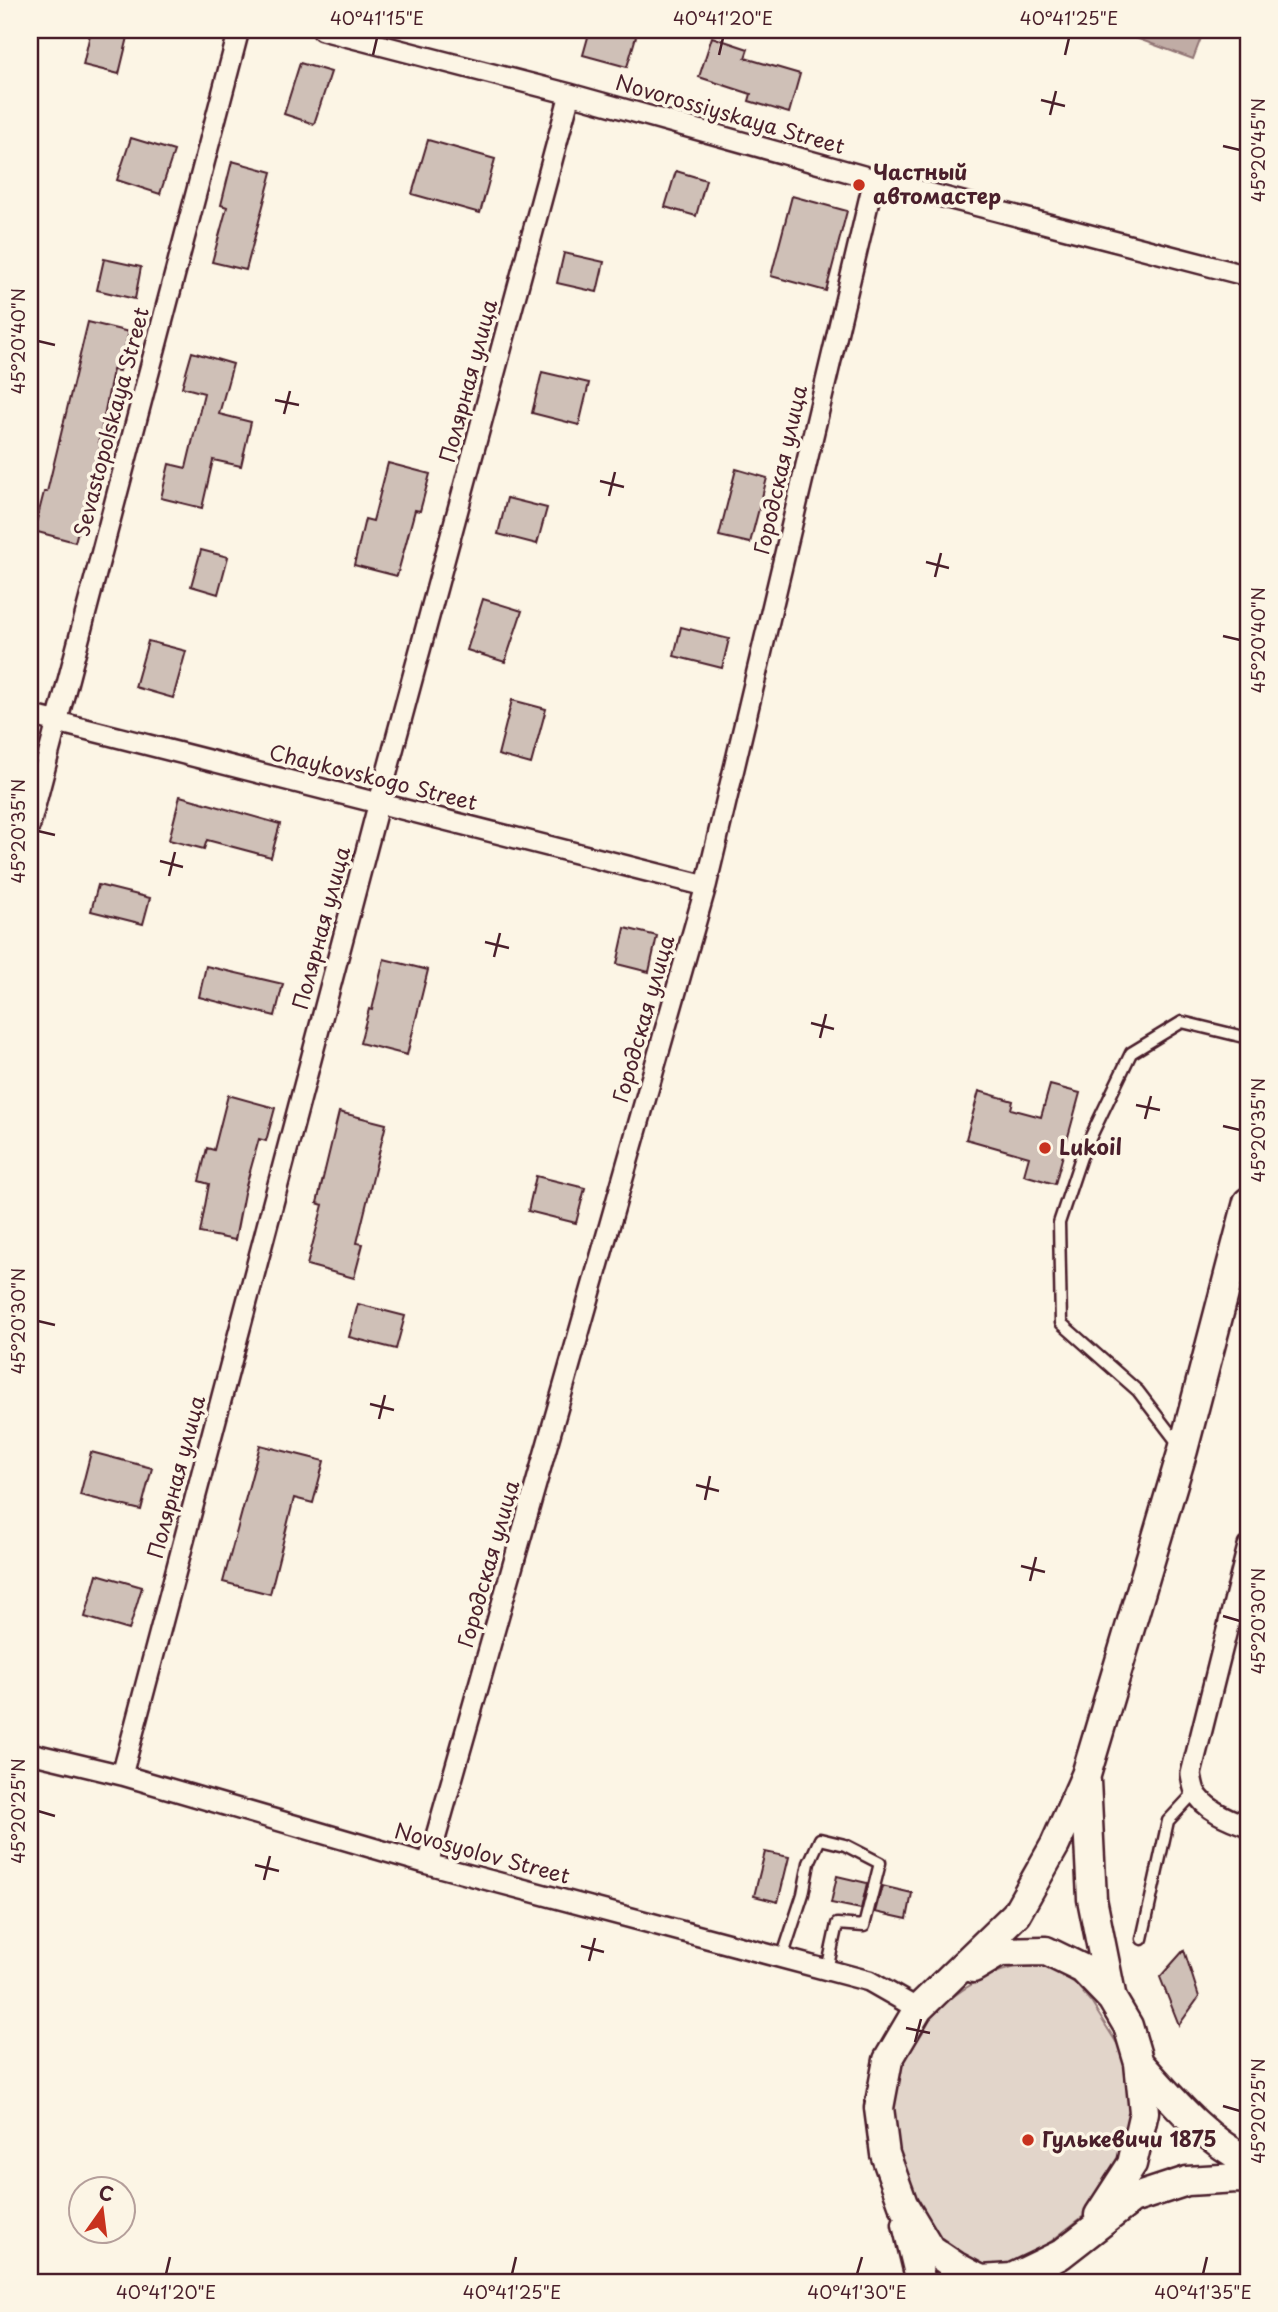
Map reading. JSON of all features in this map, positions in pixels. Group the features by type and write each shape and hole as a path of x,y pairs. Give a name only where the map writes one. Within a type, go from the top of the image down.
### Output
{"main road":[{"path":"921,2282 903,2204 885,2154 879,2108 888,2060 918,2009 1016,1914 1055,1845 1086,1775 1183,1450 1248,1202"},
{"path":"1086,1775 1092,1899 1112,1999"},
{"path":"944,1984 1000,1952 1046,1951 1083,1969 1112,1999 1128,2026 1139,2063 1144,2112 1132,2164 1090,2229"},
{"path":"1139,2063 1205,2133 1248,2161"},
{"path":"1034,2282 1090,2229 1132,2199 1187,2181 1248,2179"},
{"path":"903,2204 930,2249 981,2280 1012,2278 1060,2255"}],"street":[{"name":"Sevastopolskaya Street","path":"30,825 239,30"},
{"name":"Novorossiyskaya Street","path":"322,30 570,94 874,179 1248,276"},
{"name":"Полярная улица","path":"122,1775 379,802 570,94"},
{"name":"Городская улица","path":"428,1864 706,886 874,179"},
{"name":"Chaykovskogo Street","path":"30,715 706,886"},
{"path":"1248,1546 1191,1774 1195,1792 1208,1806 1230,1820 1248,1826"},
{"name":"Novosyolov Street","path":"30,1753 122,1775 428,1864 869,1981 918,2009"}],"lane":[{"path":"1183,1450 1138,1391 1061,1324 1059,1223 1080,1157 1131,1054 1182,1022 1248,1038"},
{"path":"1142,1939 1168,1821 1195,1792"},
{"path":"782,1958 803,1894 809,1863 820,1839 845,1845 880,1863 864,1926 837,1924 827,1970"}],"shaded area":[{"path":"1114,30 1204,30 1193,59"},
{"path":"1033,1964 1049,1966 1076,1984 1091,2002 1118,2045 1126,2068 1131,2113 1129,2142 1110,2189 1085,2215 1023,2263 1000,2273 950,2254 938,2239 897,2157 890,2126 891,2096 898,2068 911,2041 952,1997 977,1981 1004,1970"}],"building":[{"path":"91,30 129,33 119,74 83,65"},
{"path":"590,30 626,30 637,33 627,67 583,55"},
{"path":"712,37 748,49 745,58 800,74 789,113 749,101 751,94 699,77"},
{"path":"300,63 331,72 314,124 284,114"},
{"path":"131,138 174,151 160,194 117,180"},
{"path":"428,140 495,159 480,213 412,194"},
{"path":"232,161 272,172 246,270 212,262 227,207 221,205"},
{"path":"676,171 706,180 696,216 665,207"},
{"path":"792,196 847,211 826,291 771,276"},
{"path":"564,253 604,262 597,292 557,283"},
{"path":"104,259 141,267 135,299 97,290"},
{"path":"88,322 129,332 119,371 113,370 99,442 102,442 75,542 34,531 44,492 47,492"},
{"path":"192,352 233,364 219,414 251,422 241,466 213,460 202,508 161,498 169,464 186,468 204,393 182,387"},
{"path":"542,372 589,383 579,425 532,413"},
{"path":"388,463 430,474 420,511 415,510 397,576 354,565 365,519 373,521"},
{"path":"736,469 767,478 750,543 719,536"},
{"path":"507,498 547,508 537,544 498,534"},
{"path":"201,550 228,557 218,594 191,586"},
{"path":"483,599 522,611 505,662 467,650"},
{"path":"681,627 729,639 722,668 674,656"},
{"path":"148,641 186,651 173,698 135,687"},
{"path":"512,700 546,709 531,764 498,755"},
{"path":"180,796 280,824 271,857 207,840 204,849 169,840"},
{"path":"98,885 150,898 143,924 91,911"},
{"path":"625,928 657,936 649,972 617,964"},
{"path":"384,959 428,970 407,1055 360,1043 369,1009 372,1010"},
{"path":"206,966 283,984 275,1016 199,997"},
{"path":"1050,1085 1080,1093 1055,1184 1024,1175 1029,1157 966,1139 979,1091 1013,1101 1011,1109 1041,1117"},
{"path":"228,1095 275,1108 266,1141 259,1139 244,1193 235,1240 200,1233 209,1184 199,1181 207,1148 214,1150"},
{"path":"339,1112 386,1124 357,1243 363,1244 354,1278 307,1265 323,1205 317,1203"},
{"path":"536,1176 585,1188 576,1223 528,1211"},
{"path":"358,1304 405,1316 396,1349 349,1337"},
{"path":"260,1445 324,1461 313,1503 294,1498 270,1594 223,1582"},
{"path":"91,1452 152,1468 141,1510 80,1495"},
{"path":"97,1574 142,1587 129,1630 85,1617"},
{"path":"765,1852 789,1857 778,1902 754,1896"},
{"path":"837,1876 867,1883 861,1909 831,1903"},
{"path":"882,1886 912,1893 907,1919 875,1912"},
{"path":"1184,1950 1199,1997 1179,2025 1160,1977"}],"place":[{"name":"Частный автомастер","path":"859,185"},
{"name":"Lukoil","path":"1045,1148"},
{"name":"Гулькевичи 1875","path":"1028,2140"}]}
